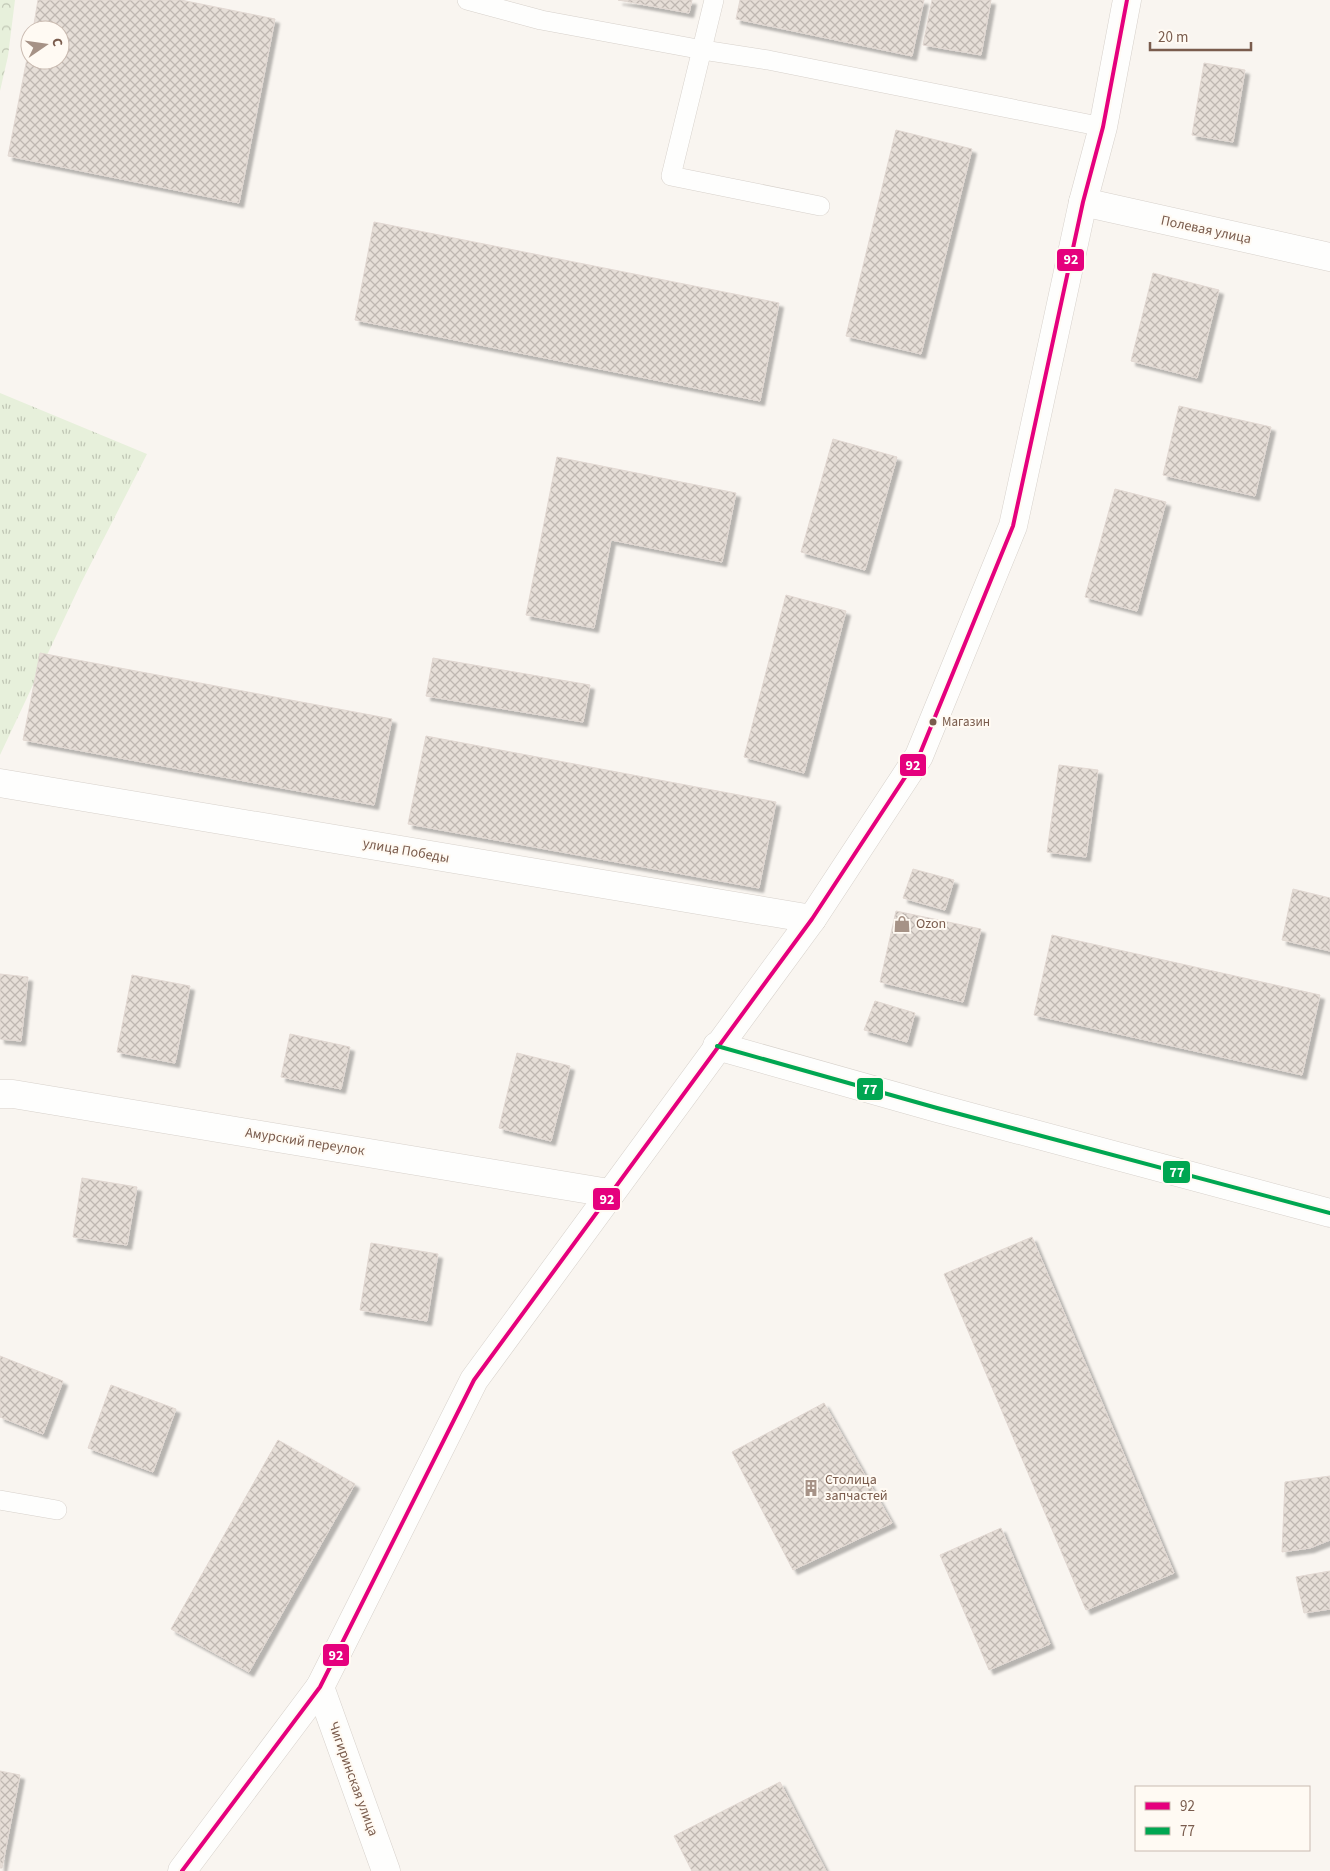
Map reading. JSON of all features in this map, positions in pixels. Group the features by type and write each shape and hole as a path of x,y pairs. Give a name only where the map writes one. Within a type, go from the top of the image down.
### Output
{"street":[{"path":"182,1871 320,1687 474,1380 717,1046 812,919 919,756 1013,526 1083,202 1103,127 1127,0"},
{"name":"Полевая улица","path":"1083,202 1330,257"},
{"name":"улица Победы","path":"0,783 812,919"},
{"path":"717,1046 937,1108 1330,1213"},
{"name":"Амурский переулок","path":"0,1094 13,1094 610,1193"},
{"name":"Чигиринская улица","path":"320,1687 386,1871"}],"lane":[{"path":"467,0 541,20 768,60 1103,127"},
{"path":"714,0 671,176 820,206"},
{"path":"0,1500 57,1510"}],"green space":[{"path":"0,0 15,0 8,56 0,91"},
{"path":"0,393 147,454 81,583 0,755"}],"building":[{"path":"38,0 181,0 275,19 239,203 8,156 25,70 70,70 70,20 35,20"},
{"path":"618,0 692,0 689,13"},
{"path":"740,0 924,0 912,56 736,19"},
{"path":"932,0 991,0 981,55 923,45"},
{"path":"1204,63 1245,70 1233,142 1192,135"},
{"path":"896,130 972,149 921,354 846,336"},
{"path":"374,222 779,303 760,401 355,320"},
{"path":"1153,273 1219,290 1197,378 1131,361"},
{"path":"1179,406 1271,427 1255,496 1163,475"},
{"path":"833,439 897,457 865,570 801,552"},
{"path":"557,457 736,493 722,562 611,540 594,628 526,615"},
{"path":"1115,489 1166,502 1137,611 1085,597"},
{"path":"786,595 846,611 804,773 744,757"},
{"path":"40,653 392,719 374,805 23,740"},
{"path":"433,658 590,685 583,722 426,696"},
{"path":"426,736 776,802 759,888 408,824"},
{"path":"1059,765 1098,770 1086,857 1047,852"},
{"path":"913,869 954,880 945,910 903,898"},
{"path":"1293,889 1330,898 1330,951 1282,940"},
{"path":"896,911 981,929 963,1002 880,982"},
{"path":"1052,935 1320,995 1302,1075 1034,1015"},
{"path":"0,974 28,977 21,1041 0,1039"},
{"path":"132,975 190,986 175,1063 117,1052"},
{"path":"875,1001 915,1013 907,1042 864,1030"},
{"path":"290,1034 350,1047 341,1089 281,1077"},
{"path":"517,1053 570,1066 551,1141 499,1128"},
{"path":"82,1178 137,1187 127,1245 73,1237"},
{"path":"1032,1237 1174,1573 1086,1610 944,1274"},
{"path":"371,1243 438,1254 427,1321 360,1310"},
{"path":"0,1356 63,1381 43,1434 0,1417"},
{"path":"111,1385 176,1409 153,1472 88,1448"},
{"name":"Столица запчастей","path":"824,1403 892,1523 793,1570 732,1452"},
{"path":"278,1440 355,1484 249,1672 171,1629"},
{"path":"1330,1476 1330,1540 1310,1548 1282,1552 1285,1482"},
{"path":"1001,1528 1050,1644 989,1670 940,1555"},
{"path":"1330,1571 1330,1609 1304,1613 1296,1577"},
{"path":"0,1771 20,1775 2,1868 0,1868"},
{"path":"780,1782 826,1871 692,1871 674,1836"}],"transit line":[{"name":"92","path":"182,1871 320,1687 474,1380 812,919 919,756 1013,526 1083,202 1103,127 1127,0"},
{"name":"77","path":"717,1046 937,1108 1330,1213"}],"place":[{"name":"Магазин","path":"933,722"},
{"name":"Ozon","path":"902,924"},
{"name":"Столица запчастей","path":"811,1488"}]}
